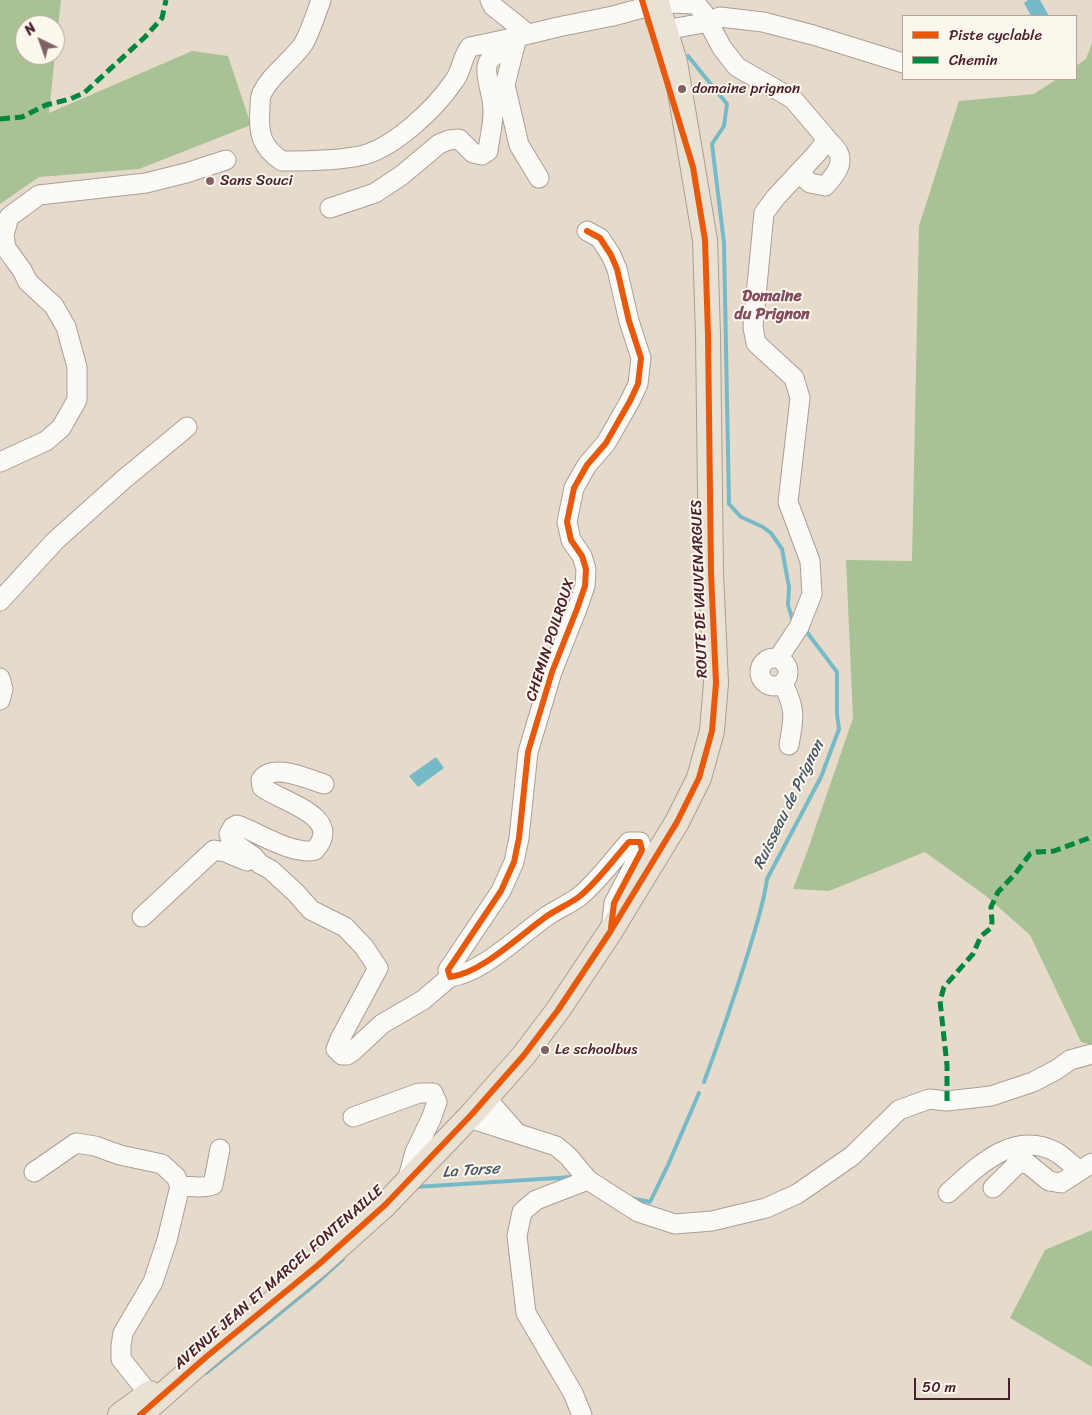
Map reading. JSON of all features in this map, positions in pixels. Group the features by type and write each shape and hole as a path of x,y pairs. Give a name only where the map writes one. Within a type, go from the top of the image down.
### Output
{"main road":[{"name":"ROUTE DE VAUVENARGUES","path":"476,1110 524,1056 558,1010 610,932 678,822 699,778 712,731 716,683 711,573 706,272 702,216 675,62 671,28 654,3"},
{"name":"ROUTE DE VAUVENARGUES","path":"654,3 693,167"},
{"name":"AVENUE JEAN ET MARCEL FONTENAILLE","path":"132,1410 206,1357 318,1265 385,1205 476,1110"}],"street":[{"path":"321,0 305,41 269,82 261,94 259,121 261,139 272,154 282,161 360,156 383,148 429,111 454,81 470,47 520,38 613,16 654,3 696,4 709,22 722,48 737,67 793,99 838,152 840,162 836,174 825,186 810,184 799,173"},
{"path":"490,0 520,38"},
{"path":"671,28 709,22 720,17 763,22 813,35 902,63"},
{"path":"520,38 505,86 519,145 539,178"},
{"path":"330,208 375,194 439,144 449,140 459,139 473,153 482,155 488,151 493,118 486,68 489,61 520,38"},
{"path":"789,745 794,713 789,697 783,684 773,687 766,683 760,678 759,670 762,664 770,657 779,657 799,626 812,594 810,561 788,502 800,398 794,378 756,343 753,327 764,213 776,197 818,152 827,139"},
{"path":"0,462 46,441 61,428 77,400 77,366 66,327 54,306 28,282 6,248 4,235 9,217 40,195 146,183 226,160"},
{"name":"CHEMIN POILROUX","path":"450,977 448,970 501,891 514,862 519,838 528,752 552,672 578,609 585,586 586,569 582,556 571,540 567,522 574,488 587,465 610,436 638,384 641,358 628,321 617,269 600,238 588,232"},
{"path":"0,601 55,541 123,480 187,427"},
{"path":"0,678 3,689 0,700"},
{"path":"324,784 272,771 264,774 261,780 262,787 271,794 302,808 320,822 323,835 320,844 315,850 309,852 301,851 237,825 228,834 231,841 253,856 260,864 271,870 311,910 345,927 364,947 378,968 340,1038 336,1049 342,1055 347,1055 353,1051 382,1024 424,1000 450,977 458,976 479,965 521,937 547,916 579,897 597,880 629,842 640,842 642,850 614,903 610,932"},
{"path":"142,917 214,850 239,856 251,864 260,864"},
{"path":"476,1110 516,1133 556,1146 568,1156 588,1180 638,1212 676,1224 712,1222 766,1208 797,1194 852,1156 899,1110 928,1099 947,1101 990,1096 1032,1082 1056,1070 1070,1060 1092,1054"},
{"path":"353,1117 419,1093 433,1093 437,1102 415,1152 406,1183"},
{"path":"476,1110 516,1133"},
{"path":"34,1172 76,1143 96,1146 120,1155 162,1164 176,1177 180,1186 167,1240 153,1282 123,1333 121,1359 132,1410"},
{"path":"948,1193 975,1169 1002,1150 1029,1144 1056,1152 1086,1168"},
{"path":"180,1186 205,1188 212,1185 220,1149"},
{"path":"993,1188 1017,1164 1027,1163 1049,1181 1061,1183 1086,1168"},
{"path":"582,1415 573,1393 526,1313 517,1236 522,1212 536,1200 588,1180"}],"green space":[{"path":"0,0 61,0 59,15 15,15 15,65 54,65 49,113 192,51 228,56 251,125 139,169 39,177 0,204"},
{"path":"1092,43 1092,1045 1081,1042 1030,935 986,896 925,852 829,891 793,889 853,718 846,560 912,561 919,226 959,101 1034,94 1055,80 1077,80 1077,65 1086,59"},
{"path":"1092,1230 1092,1367 1010,1318 1045,1250"}],"water":[{"path":"1028,0 1040,0 1048,15 1030,15 1024,3"},
{"path":"436,757 444,768 418,787 409,776"}],"waterway":[{"name":"Ruisseau de Prignon","path":"688,56 727,104 724,126 712,144 724,243 729,504 741,517 763,527 771,533 782,549 789,587 788,605 792,618"},
{"name":"Ruisseau de Prignon","path":"704,1082 749,950 762,906 767,879 821,777 839,729 837,672 806,631"},
{"name":"Ruisseau de Prignon","path":"630,1198 650,1202 699,1093"},
{"name":"La Torse","path":"415,1187 573,1177"},
{"name":"La Torse","path":"206,1373 311,1288 343,1259"}],"marked path":[{"path":"0,119 22,117 46,105 70,99 84,93 145,37 162,18 166,0"},
{"path":"947,1101 947,1065 940,1001 944,987 973,954 981,936 991,928 991,907 998,892 1030,854 1054,851 1092,837"}],"cycle path":[{"path":"140,1415 206,1357 318,1265 385,1205 472,1114 524,1055 558,1010 610,932 677,822 699,778 712,731 716,683 711,573 705,240 693,167 642,0"},
{"path":"587,231 600,238 617,269 629,321 641,358 638,384 606,443 587,465 574,488 567,522 571,540 582,556 586,569 585,586 552,672 528,752 519,838 514,862 501,891 448,970 450,977 462,974 488,961 547,916 580,896 629,842 640,842 642,850 614,903 611,928"}],"place":[{"name":"domaine prignon","path":"682,89"},
{"name":"Sans Souci","path":"210,181"},
{"name":"Le schoolbus","path":"545,1050"}],"district":[{"name":"Domaine du Prignon","path":"772,306"}]}
